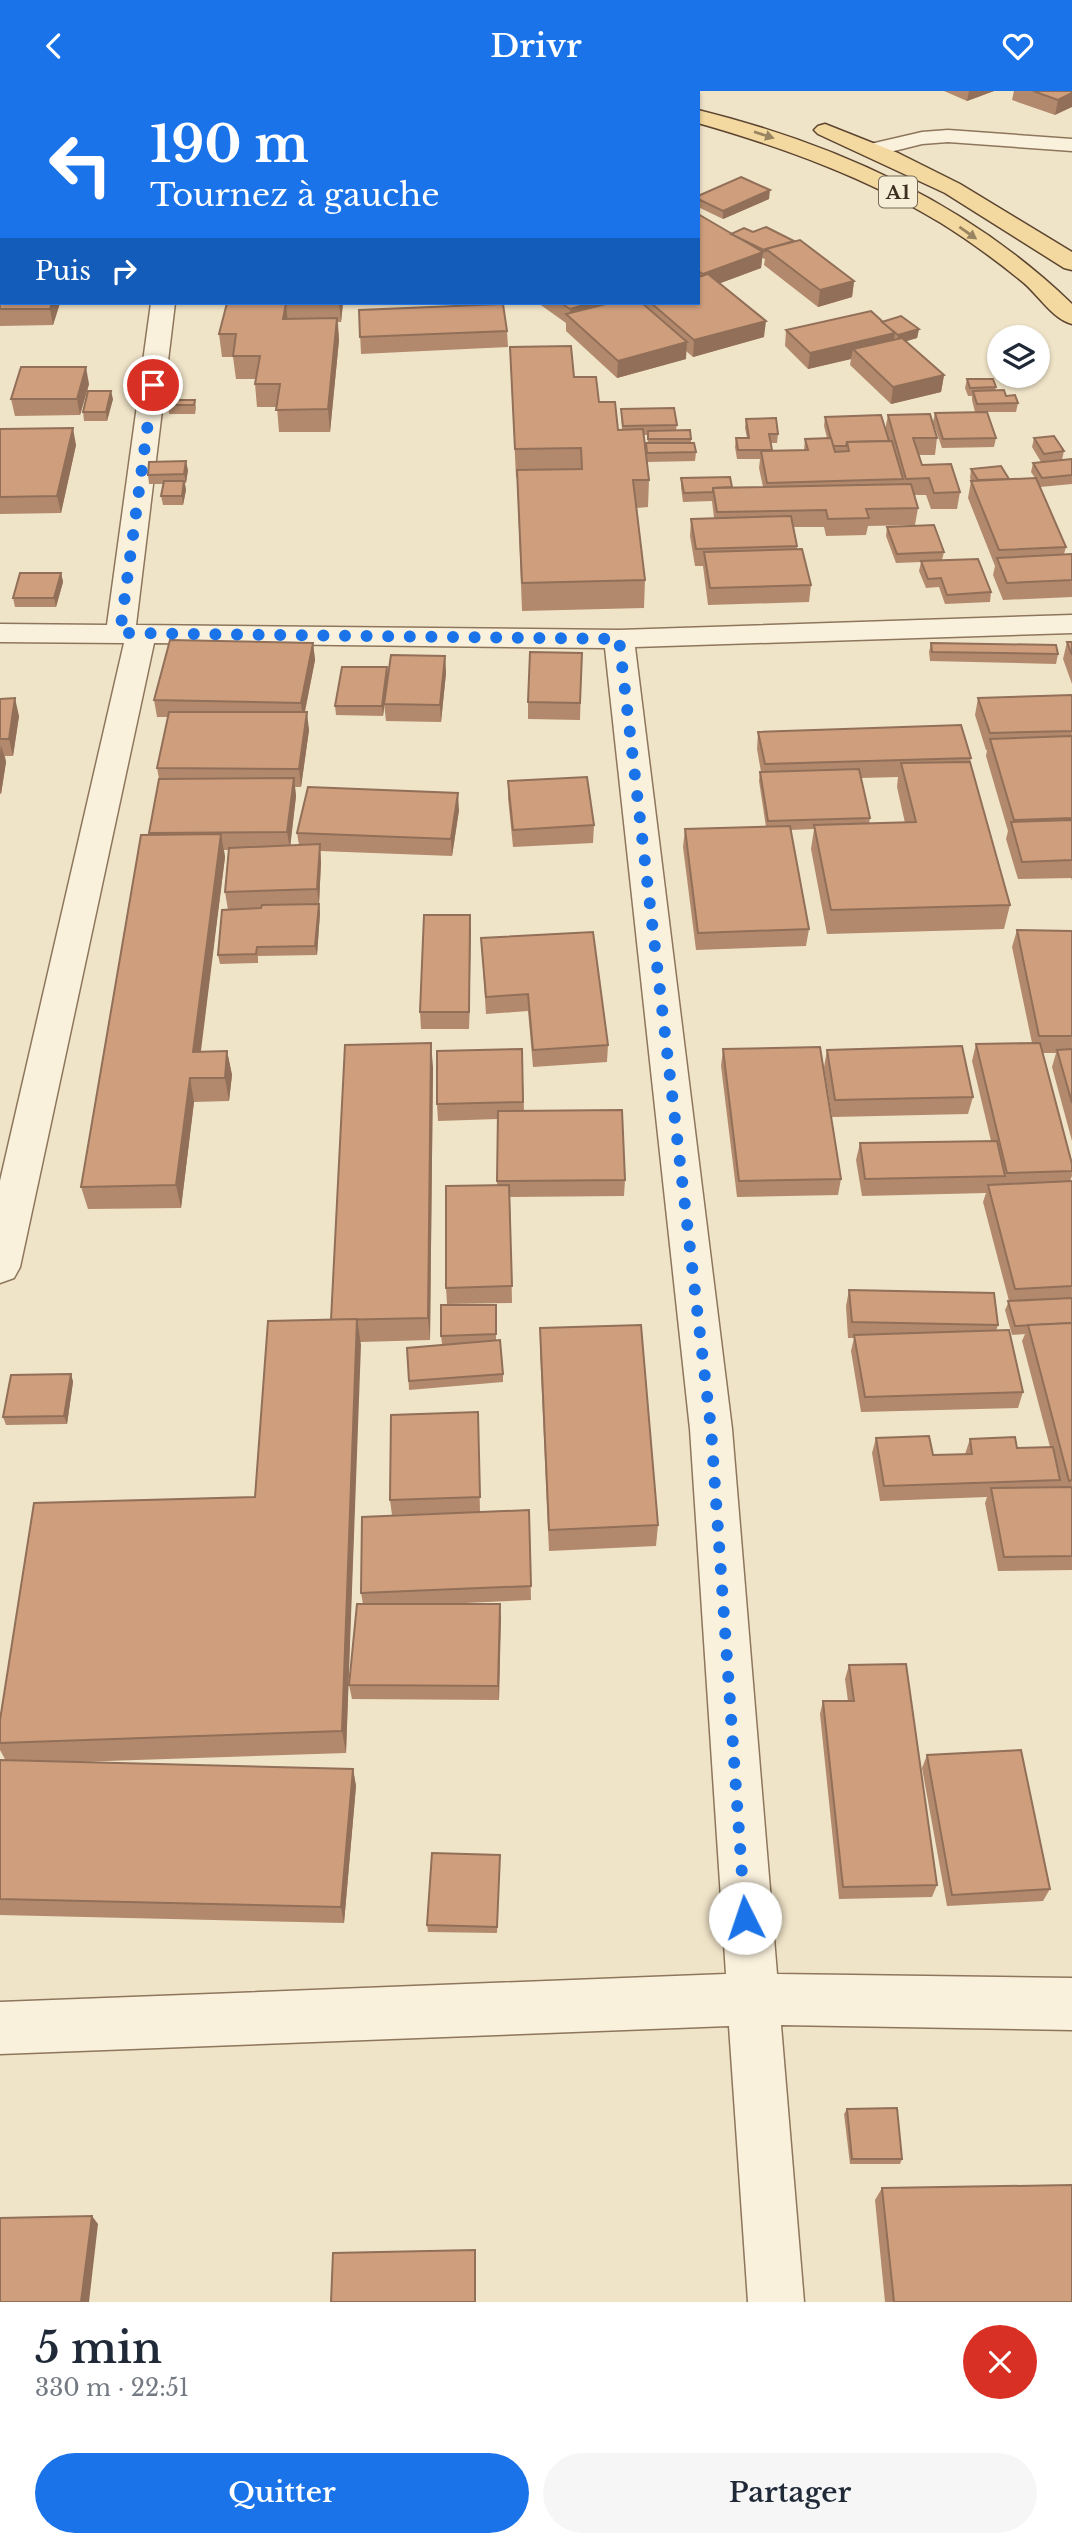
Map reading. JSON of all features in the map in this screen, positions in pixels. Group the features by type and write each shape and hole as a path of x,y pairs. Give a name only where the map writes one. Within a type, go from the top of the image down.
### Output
{"main road":[{"name":"A1","path":"700,117 765,134 842,163 946,217 1052,295 1072,317"},
{"name":"A1","path":"808,123 874,150 970,195 1072,263"}],"street":[{"path":"874,150 922,138 948,136 1072,145"},
{"path":"0,1267 131,634 163,305"},
{"path":"0,633 619,639 1072,624"},
{"path":"619,639 711,1429 751,1999 776,2302"},
{"path":"0,2028 751,1999 1072,2004"}],"building":[{"path":"1033,91 1072,91 1072,93 1058,100"},
{"path":"741,177 770,190 723,211 700,200 700,195"},
{"path":"700,215 763,252 703,274 700,272"},
{"path":"766,227 794,241 766,251 731,234 744,228 753,232"},
{"path":"800,240 854,281 820,290 766,249"},
{"path":"708,274 766,321 694,340 653,305 700,305 700,276"},
{"path":"0,305 51,305 50,309 0,309"},
{"path":"226,305 286,305 283,319 337,318 328,409 276,410 280,384 255,384 260,356 233,356 236,334 219,334"},
{"path":"503,305 507,331 360,337 359,310"},
{"path":"564,305 584,305 570,309"},
{"path":"602,305 644,305 687,342 618,361 566,314"},
{"path":"871,311 895,333 810,353 786,330"},
{"path":"901,316 919,329 898,335 882,322"},
{"path":"902,338 944,375 893,387 853,349"},
{"path":"571,346 574,377 596,377 599,402 615,402 618,430 643,429 649,480 633,480 645,580 522,583 517,470 582,469 581,448 515,449 510,347"},
{"path":"21,367 86,367 77,399 11,399"},
{"path":"967,379 987,379 987,387 970,388"},
{"path":"1004,390 1006,396 1015,395 1018,403 977,404 973,391"},
{"path":"88,391 111,391 106,412 83,412"},
{"path":"169,400 195,400 194,405 168,405"},
{"path":"674,408 677,425 623,426 621,409"},
{"path":"987,412 996,438 943,439 935,413"},
{"path":"930,414 937,438 913,438 922,465 951,464 960,492 934,493 929,478 906,479 888,415"},
{"path":"881,415 889,441 847,442 846,446 833,446 825,417"},
{"path":"776,418 778,434 769,434 772,450 738,450 736,438 749,438 746,419"},
{"path":"73,428 57,496 0,497 0,429"},
{"path":"690,430 691,439 648,439 648,431"},
{"path":"1054,436 1064,451 1044,454 1034,438"},
{"path":"831,438 835,452 849,451 847,442 892,441 903,479 767,483 761,451 808,450 805,439"},
{"path":"646,443 694,443 696,452 647,453"},
{"path":"1072,459 1072,475 1042,478 1033,463"},
{"path":"186,461 184,474 148,475 149,462"},
{"path":"1001,466 1009,479 978,480 971,469"},
{"path":"730,477 732,487 713,488 713,492 684,493 681,478"},
{"path":"1036,478 1066,547 999,550 971,481"},
{"path":"164,481 184,481 182,496 161,496"},
{"path":"911,484 918,508 866,509 869,518 828,519 826,510 717,512 713,488"},
{"path":"791,516 797,546 696,549 691,519"},
{"path":"934,525 944,552 897,554 887,527"},
{"path":"802,549 811,585 710,588 704,552"},
{"path":"1072,554 1072,580 1007,583 997,558"},
{"path":"978,559 991,592 947,595 941,578 928,579 921,561"},
{"path":"20,573 61,573 54,598 13,598"},
{"path":"170,640 313,643 301,703 154,700"},
{"path":"1067,642 1072,642 1072,655"},
{"path":"931,643 1056,645 1058,654 932,652"},
{"path":"530,652 582,653 580,703 528,702"},
{"path":"391,655 445,656 440,705 384,704"},
{"path":"342,667 387,667 382,706 335,706"},
{"path":"1072,695 1072,731 990,733 978,698"},
{"path":"15,698 9,739 0,739 0,699"},
{"path":"169,712 307,712 299,769 157,768"},
{"path":"961,725 971,758 765,764 758,732"},
{"path":"1072,736 1072,818 1014,820 990,739"},
{"path":"970,762 1010,905 831,910 814,825 916,822 901,763"},
{"path":"859,769 870,818 768,821 760,772"},
{"path":"587,777 594,825 513,830 508,781"},
{"path":"294,778 287,832 149,833 159,779"},
{"path":"308,787 458,793 451,839 297,833"},
{"path":"1072,820 1072,860 1022,862 1011,822"},
{"path":"790,826 809,929 698,933 685,829"},
{"path":"221,834 193,1052 227,1051 225,1078 190,1078 176,1185 81,1187 141,835"},
{"path":"320,844 317,889 225,892 229,848"},
{"path":"319,904 315,946 257,947 256,954 218,955 222,910 261,908 262,905"},
{"path":"424,915 470,915 469,1012 420,1012"},
{"path":"1017,930 1072,931 1072,1036 1039,1036"},
{"path":"593,932 608,1045 533,1050 528,994 486,997 481,938"},
{"path":"431,1043 428,1318 331,1320 345,1045"},
{"path":"1040,1043 1072,1171 1007,1173 976,1044"},
{"path":"962,1046 973,1097 835,1100 827,1050"},
{"path":"820,1047 841,1179 739,1181 723,1049"},
{"path":"522,1049 523,1102 437,1104 437,1051"},
{"path":"1072,1049 1072,1103 1057,1050"},
{"path":"622,1110 625,1180 497,1181 498,1111"},
{"path":"997,1141 1005,1176 865,1179 860,1143"},
{"path":"1072,1181 1072,1286 1015,1289 988,1185"},
{"path":"509,1185 512,1286 446,1288 446,1186"},
{"path":"849,1290 994,1293 998,1325 852,1322"},
{"path":"1072,1298 1072,1323 1015,1326 1008,1301"},
{"path":"441,1305 496,1305 496,1334 441,1336"},
{"path":"357,1319 342,1731 0,1743 0,1720 34,1503 255,1497 268,1321"},
{"path":"1072,1323 1072,1480 1069,1481 1028,1325"},
{"path":"641,1325 658,1525 549,1530 540,1328"},
{"path":"1009,1330 1023,1392 865,1397 854,1335"},
{"path":"500,1340 503,1374 409,1381 407,1348"},
{"path":"71,1374 64,1416 3,1417 11,1375"},
{"path":"478,1412 480,1497 390,1500 391,1415"},
{"path":"929,1436 933,1455 972,1454 970,1439 1015,1437 1017,1448 1053,1447 1060,1480 884,1486 876,1438"},
{"path":"1072,1487 1072,1556 1004,1557 991,1488"},
{"path":"529,1510 531,1586 361,1593 362,1517"},
{"path":"357,1604 500,1604 498,1686 349,1685"},
{"path":"906,1664 937,1885 843,1887 823,1701 854,1701 849,1665"},
{"path":"1021,1750 1050,1889 952,1895 927,1755"},
{"path":"0,1760 353,1769 341,1907 0,1899"},
{"path":"432,1853 500,1855 497,1927 427,1925"},
{"path":"897,2108 902,2159 852,2159 847,2109"},
{"path":"1072,2185 1072,2302 894,2302 882,2188"},
{"path":"92,2216 81,2302 0,2302 0,2218"},
{"path":"475,2250 475,2302 331,2302 333,2253"}],"route":[{"path":"153,385 120,633 619,639 711,1429 745,1918"}]}
